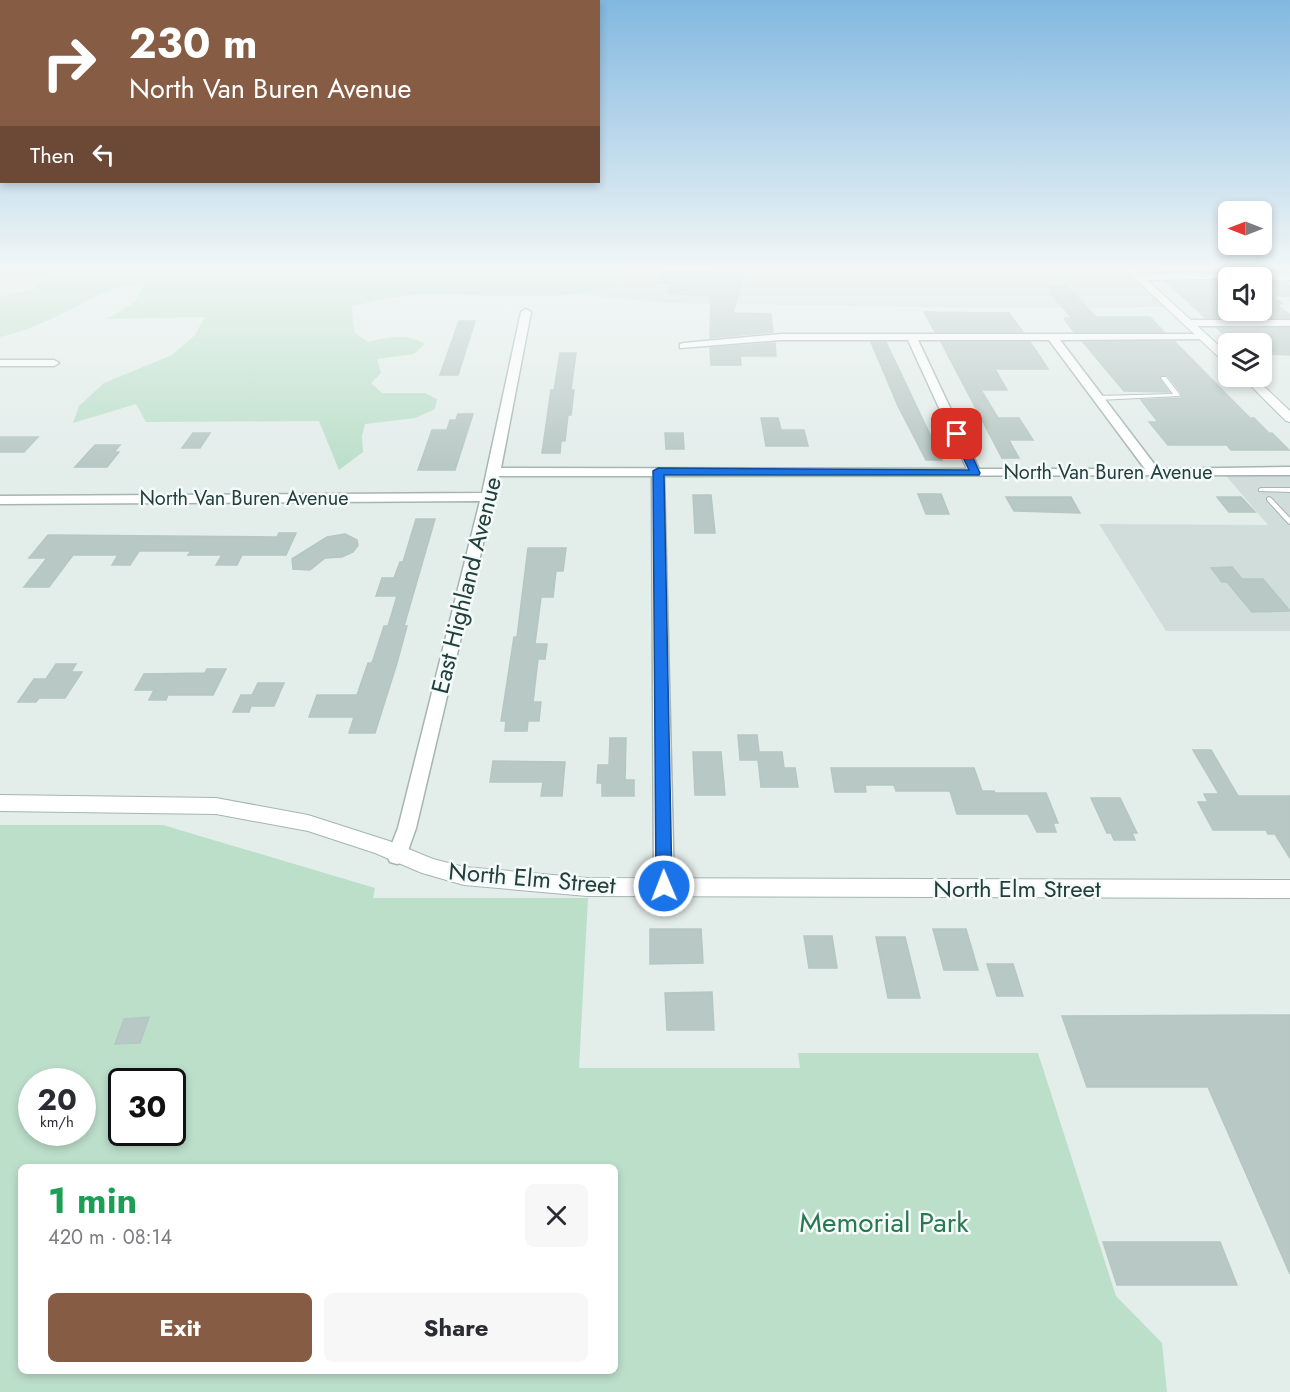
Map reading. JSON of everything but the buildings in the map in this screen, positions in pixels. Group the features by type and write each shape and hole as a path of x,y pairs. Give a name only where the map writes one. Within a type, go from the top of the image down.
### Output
{"street":[{"name":"East Highland Avenue","path":"397,856 407,828 494,472 522,334"},
{"path":"1201,334 1218,350"},
{"path":"684,346 781,337 1204,337"},
{"path":"912,338 975,473"},
{"path":"1053,338 1154,473"},
{"path":"0,363 54,363"},
{"path":"1258,387 1290,418"},
{"path":"658,471 664,886"},
{"name":"North Van Buren Avenue","path":"494,472 1154,473 1290,471"},
{"name":"North Van Buren Avenue","path":"0,500 488,497"},
{"name":"North Elm Street","path":"0,802 216,806 308,823 382,848 397,856 464,876 587,886 1290,889"}],"lane":[{"path":"1098,398 1177,395 1164,378"},
{"path":"1261,490 1290,490"},
{"path":"1269,499 1290,522"}],"shaded area":[{"path":"1222,471 1290,471 1290,631 1166,631 1099,524 1268,525"}],"green space":[{"path":"356,334 368,342 390,338 411,338 425,344 414,354 377,359 381,373 371,383 382,393 425,393 437,399 435,409 415,418 365,424 362,436 363,452 339,470 319,421 146,422 136,404 73,423 79,406 104,383 172,355 195,335"},
{"name":"Memorial Park","path":"0,825 163,825 375,888 373,898 588,898 579,1068 800,1068 798,1053 1038,1053 1116,1296 1162,1343 1167,1392 0,1392"}],"route":[{"path":"664,886 658,471 975,473 957,434"}]}
